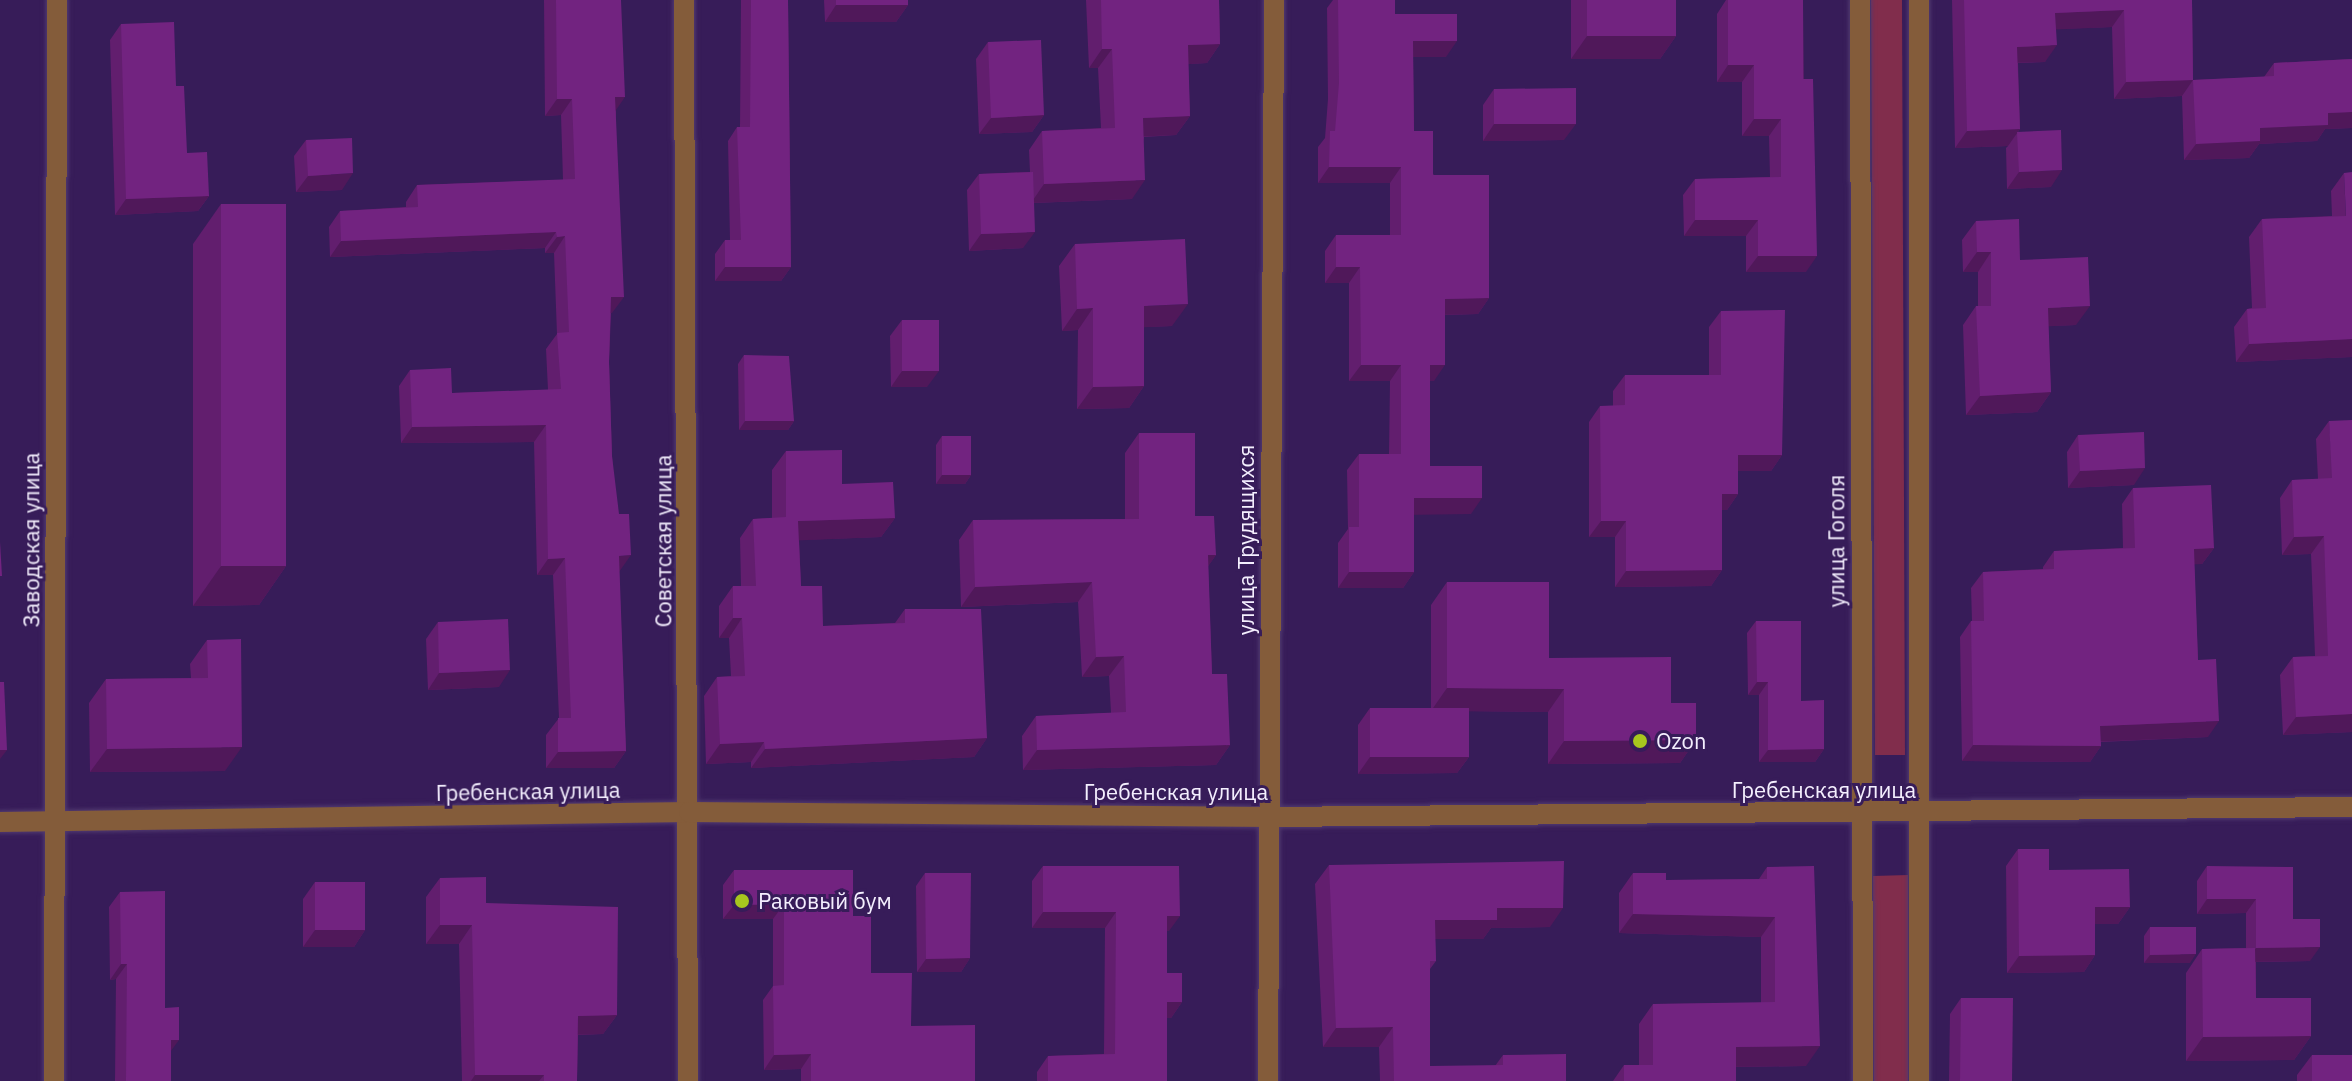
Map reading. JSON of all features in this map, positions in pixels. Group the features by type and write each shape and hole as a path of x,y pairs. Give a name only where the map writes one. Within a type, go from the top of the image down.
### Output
{"street":[{"name":"Заводская улица","path":"54,1081 57,0"},
{"name":"Советская улица","path":"684,0 688,1081"},
{"name":"улица Трудящихся","path":"1268,1081 1274,0"},
{"name":"улица Гоголя","path":"1860,0 1863,1081"},
{"path":"1919,0 1919,1081"},
{"name":"Гребенская улица","path":"0,822 689,812 1269,817 1919,814 2352,807"}],"shaded area":[{"path":"1871,0 1902,0 1905,755 1875,755"},
{"path":"1908,875 1908,1081 1874,1081 1873,876"}],"building":[{"path":"556,0 621,0 625,97 615,97 624,297 611,297 609,362 612,456 619,514 629,514 631,555 619,556 626,751 558,752 558,718 571,718 565,558 548,559 546,425 412,427 410,370 451,368 452,393 561,389 557,333 569,332 565,236 557,237 556,232 341,241 340,211 418,207 417,185 575,179 572,99 557,99"},
{"path":"751,0 788,0 791,267 725,267 725,240 741,240 737,127 750,127"},
{"path":"836,0 908,0 908,5 836,5"},
{"path":"1101,0 1219,0 1220,44 1188,45 1190,116 1143,118 1145,180 1044,184 1042,131 1115,128 1112,49 1102,49"},
{"path":"1338,0 1395,0 1395,14 1457,14 1457,41 1413,41 1414,131 1433,131 1433,175 1489,175 1489,298 1445,299 1445,365 1430,365 1430,466 1482,466 1482,498 1414,498 1414,572 1349,572 1349,527 1359,527 1359,454 1401,454 1401,365 1361,365 1360,267 1336,267 1336,235 1401,235 1401,167 1329,167 1330,131 1335,131 1339,83"},
{"path":"1587,0 1676,0 1676,36 1587,36"},
{"path":"1728,0 1803,0 1803,79 1813,79 1817,256 1758,256 1758,220 1695,220 1695,179 1781,177 1781,119 1754,119 1754,65 1728,65"},
{"path":"1964,0 2192,0 2193,80 2126,82 2124,10 2055,13 2057,45 2017,47 2020,129 1967,131"},
{"path":"174,22 176,86 184,86 187,153 207,152 209,196 126,199 121,24"},
{"path":"1041,40 1044,115 991,118 988,42"},
{"path":"2352,59 2352,112 2328,113 2328,125 2260,128 2260,141 2196,144 2193,80 2274,76 2274,63"},
{"path":"1576,88 1576,124 1494,124 1494,89"},
{"path":"2061,130 2062,170 2019,172 2017,132"},
{"path":"352,138 353,173 308,176 306,140"},
{"path":"1033,172 1035,232 981,234 979,174"},
{"path":"2352,172 2352,339 2249,344 2247,309 2266,308 2262,219 2346,216 2344,173"},
{"path":"221,204 286,204 286,566 221,566"},
{"path":"2019,219 2020,260 2088,257 2090,306 2048,308 2051,392 1980,396 1976,306 1991,306 1991,252 1977,252 1976,221"},
{"path":"1185,239 1188,304 1144,306 1144,386 1093,387 1093,308 1077,309 1075,244"},
{"path":"1785,310 1782,455 1738,455 1738,494 1722,494 1722,570 1626,571 1626,521 1601,521 1600,406 1625,405 1625,375 1721,375 1721,311"},
{"path":"902,320 939,320 939,371 902,371"},
{"path":"744,355 789,356 794,421 745,421"},
{"path":"2352,420 2352,714 2296,717 2293,657 2328,656 2324,536 2294,537 2292,480 2332,478 2329,421"},
{"path":"2144,432 2145,468 2080,471 2078,435"},
{"path":"1139,433 1195,433 1195,516 1214,516 1216,555 1208,555 1212,674 1227,674 1230,745 1037,750 1036,716 1126,712 1124,656 1096,657 1092,582 975,587 973,520 1139,519"},
{"path":"942,436 971,436 971,475 942,475"},
{"path":"842,450 842,484 893,482 895,518 798,521 801,586 822,586 823,626 905,623 905,609 981,609 987,738 765,749 764,742 720,744 717,677 745,676 742,618 733,618 733,586 756,586 753,519 786,517 786,451"},
{"path":"2211,485 2214,548 2194,549 2198,660 2216,659 2219,721 2100,726 2101,746 1973,745 1971,621 1984,621 1983,572 2054,569 2054,551 2135,548 2133,488"},
{"path":"1447,582 1549,582 1549,658 1671,657 1671,703 1696,703 1696,740 1564,741 1564,689 1447,688"},
{"path":"508,619 510,670 439,673 438,622"},
{"path":"1756,621 1801,621 1801,701 1824,700 1824,749 1768,750 1768,682 1757,682"},
{"path":"241,639 242,747 107,749 106,679 208,678 207,640"},
{"path":"0,682 4,682 7,750 0,750"},
{"path":"1370,708 1469,708 1469,757 1370,757"},
{"path":"2018,849 2049,849 2049,870 2129,869 2130,907 2095,907 2095,955 2019,956"},
{"path":"1564,861 1563,908 1497,908 1497,920 1435,920 1436,961 1430,961 1430,1066 1503,1065 1503,1055 1566,1054 1566,1081 1394,1081 1393,1027 1336,1028 1329,865"},
{"path":"1043,866 1179,866 1180,916 1167,916 1167,973 1182,973 1182,1002 1167,1002 1167,1081 1048,1081 1048,1056 1115,1054 1116,912 1043,912"},
{"path":"1814,866 1820,1046 1736,1047 1736,1081 1624,1081 1624,1065 1653,1065 1653,1004 1775,1002 1775,917 1633,914 1633,873 1666,873 1666,880 1767,879 1767,867"},
{"path":"2207,866 2293,867 2293,919 2320,919 2320,947 2256,948 2256,899 2207,899"},
{"path":"734,870 853,870 853,916 871,916 871,973 912,973 911,1026 975,1025 975,1081 811,1081 811,1054 774,1055 773,986 784,985 784,904 734,905"},
{"path":"925,873 971,873 970,958 926,959"},
{"path":"486,877 486,903 618,907 617,1015 578,1016 577,1081 544,1081 544,1075 475,1075 472,925 440,925 440,878"},
{"path":"315,882 365,882 365,930 315,930"},
{"path":"165,891 165,1008 179,1007 179,1040 171,1040 171,1081 126,1081 127,964 121,964 120,892"},
{"path":"2150,927 2196,927 2196,954 2150,955"},
{"path":"2255,948 2256,998 2311,998 2311,1036 2203,1037 2202,949"},
{"path":"1961,998 2013,998 2012,1081 1960,1081"},
{"path":"2312,1055 2352,1055 2352,1081 2312,1081"}],"place":[{"name":"Ozon","path":"1640,741"},
{"name":"Раковый бум","path":"742,901"}]}
